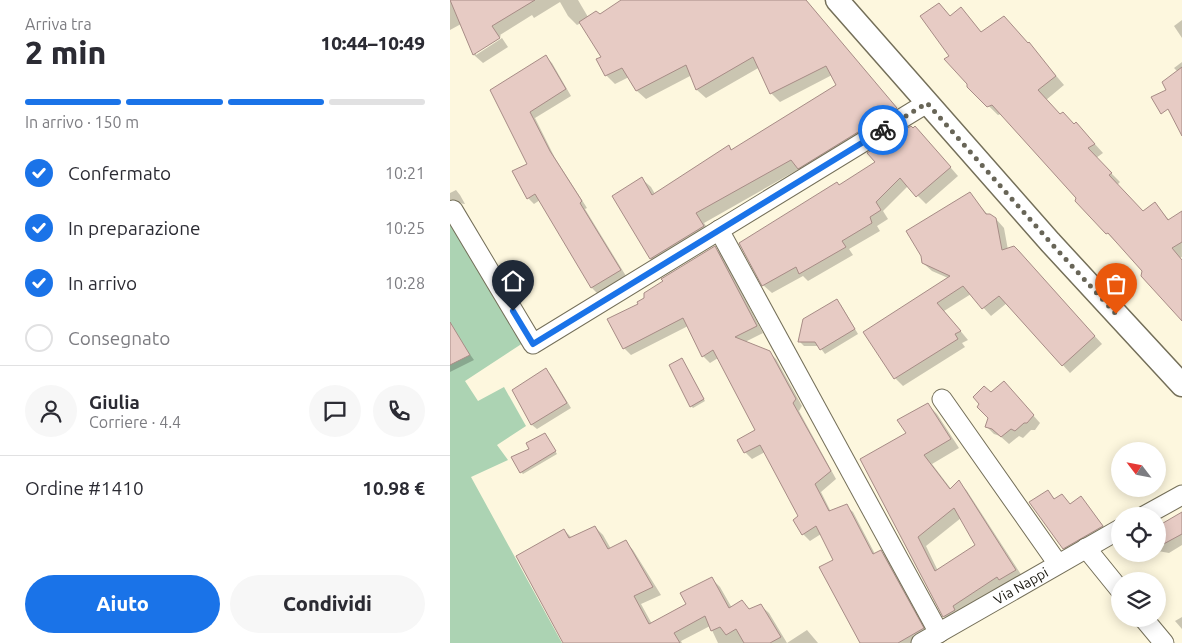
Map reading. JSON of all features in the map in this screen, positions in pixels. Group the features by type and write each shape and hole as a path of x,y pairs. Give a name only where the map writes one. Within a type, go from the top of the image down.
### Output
{"street":[{"path":"837,0 1050,242 1182,385"},
{"path":"450,212 453,210 533,344 927,103"},
{"path":"719,230 939,633"},
{"path":"942,399 1058,564"},
{"path":"1161,507 1182,496"},
{"name":"Via Nappi","path":"921,643 1111,534"},
{"path":"1086,548 1111,579"},
{"path":"1151,627 1164,643"}],"green space":[{"path":"453,224 523,343 465,381 478,401 504,387 526,426 497,445 508,460 471,477 562,643 450,643 450,226"}],"building":[{"path":"450,0 535,0 492,26 500,38 473,55"},
{"path":"621,0 806,0 897,108 798,169 791,160 696,213 704,226 650,259 612,196 642,177 652,195 729,145 731,150 836,85 826,66 770,94 753,57 696,90 686,65 636,91 622,68 605,76 596,59 601,57 579,22 596,11 600,14"},
{"path":"939,3 950,16 961,7 981,32 1004,16 1029,42 1056,76 1038,90 1060,114 1063,112 1074,124 1076,122 1095,144 1088,148 1112,173 1109,175 1143,211 1155,202 1168,220 1182,211 1182,242 1172,248 1182,260 1182,321 1141,276 1142,271 1108,233 1106,234 1075,201 1076,198 992,105 987,107 967,87 967,84 944,59 949,56 920,16"},
{"path":"546,55 566,89 530,112 550,151 582,201 580,203 621,270 591,288 535,194 527,199 512,171 527,164 490,90"},
{"path":"1182,67 1182,136 1168,109 1161,114 1151,97 1166,90 1162,82"},
{"path":"911,126 913,128 915,126 951,167 916,197 900,178 876,202 881,210 870,217 872,223 842,241 846,247 799,274 796,267 762,286 739,243 837,182 839,185 875,162 867,153"},
{"path":"970,192 986,214 996,218 1002,250 1014,246 1095,336 1062,366 999,296 982,309 963,286 937,303 961,331 955,334 958,339 894,379 863,332 950,276 922,263 921,256 906,231"},
{"path":"715,246 757,326 735,337 770,351 796,399 793,403 831,471 815,484 829,511 847,504 873,554 881,550 924,628 898,643 860,643 819,567 833,560 816,526 802,535 793,520 798,516 760,445 744,453 737,440 755,430 713,350 702,357 683,318 623,349 607,319 638,304 637,302 644,298 644,293 663,281 661,279"},
{"path":"837,299 855,329 820,350 815,342 798,342 803,319"},
{"path":"450,322 470,355 450,365"},
{"path":"682,358 704,399 690,407 669,365"},
{"path":"546,368 567,403 531,425 512,390"},
{"path":"1004,381 1034,415 1027,423 1024,423 1015,431 1011,429 1001,437 992,429 985,427 988,418 977,407 979,404 973,397 984,386 991,392"},
{"path":"928,403 951,439 924,455 950,489 959,480 1016,570 999,580 997,577 953,606 955,610 943,617 860,459 906,433 897,420","holes":["954,508 975,545 935,571 918,537"]},
{"path":"545,433 556,451 520,473 511,457 529,449 526,443"},
{"path":"1048,490 1054,499 1062,494 1070,504 1081,496 1103,526 1063,549 1029,502"},
{"path":"1182,512 1182,534 1166,543 1166,521"},
{"path":"595,526 608,549 626,540 653,587 634,596 649,624 686,604 680,593 712,577 729,608 742,600 749,609 761,604 781,637 770,643 744,643 736,629 726,635 720,627 711,631 705,616 674,633 680,643 563,643 516,556 564,529 569,538"}],"way so far":[{"path":"883,130 927,103 1116,314"}],"route":[{"path":"513,311 533,344 883,130"}]}
